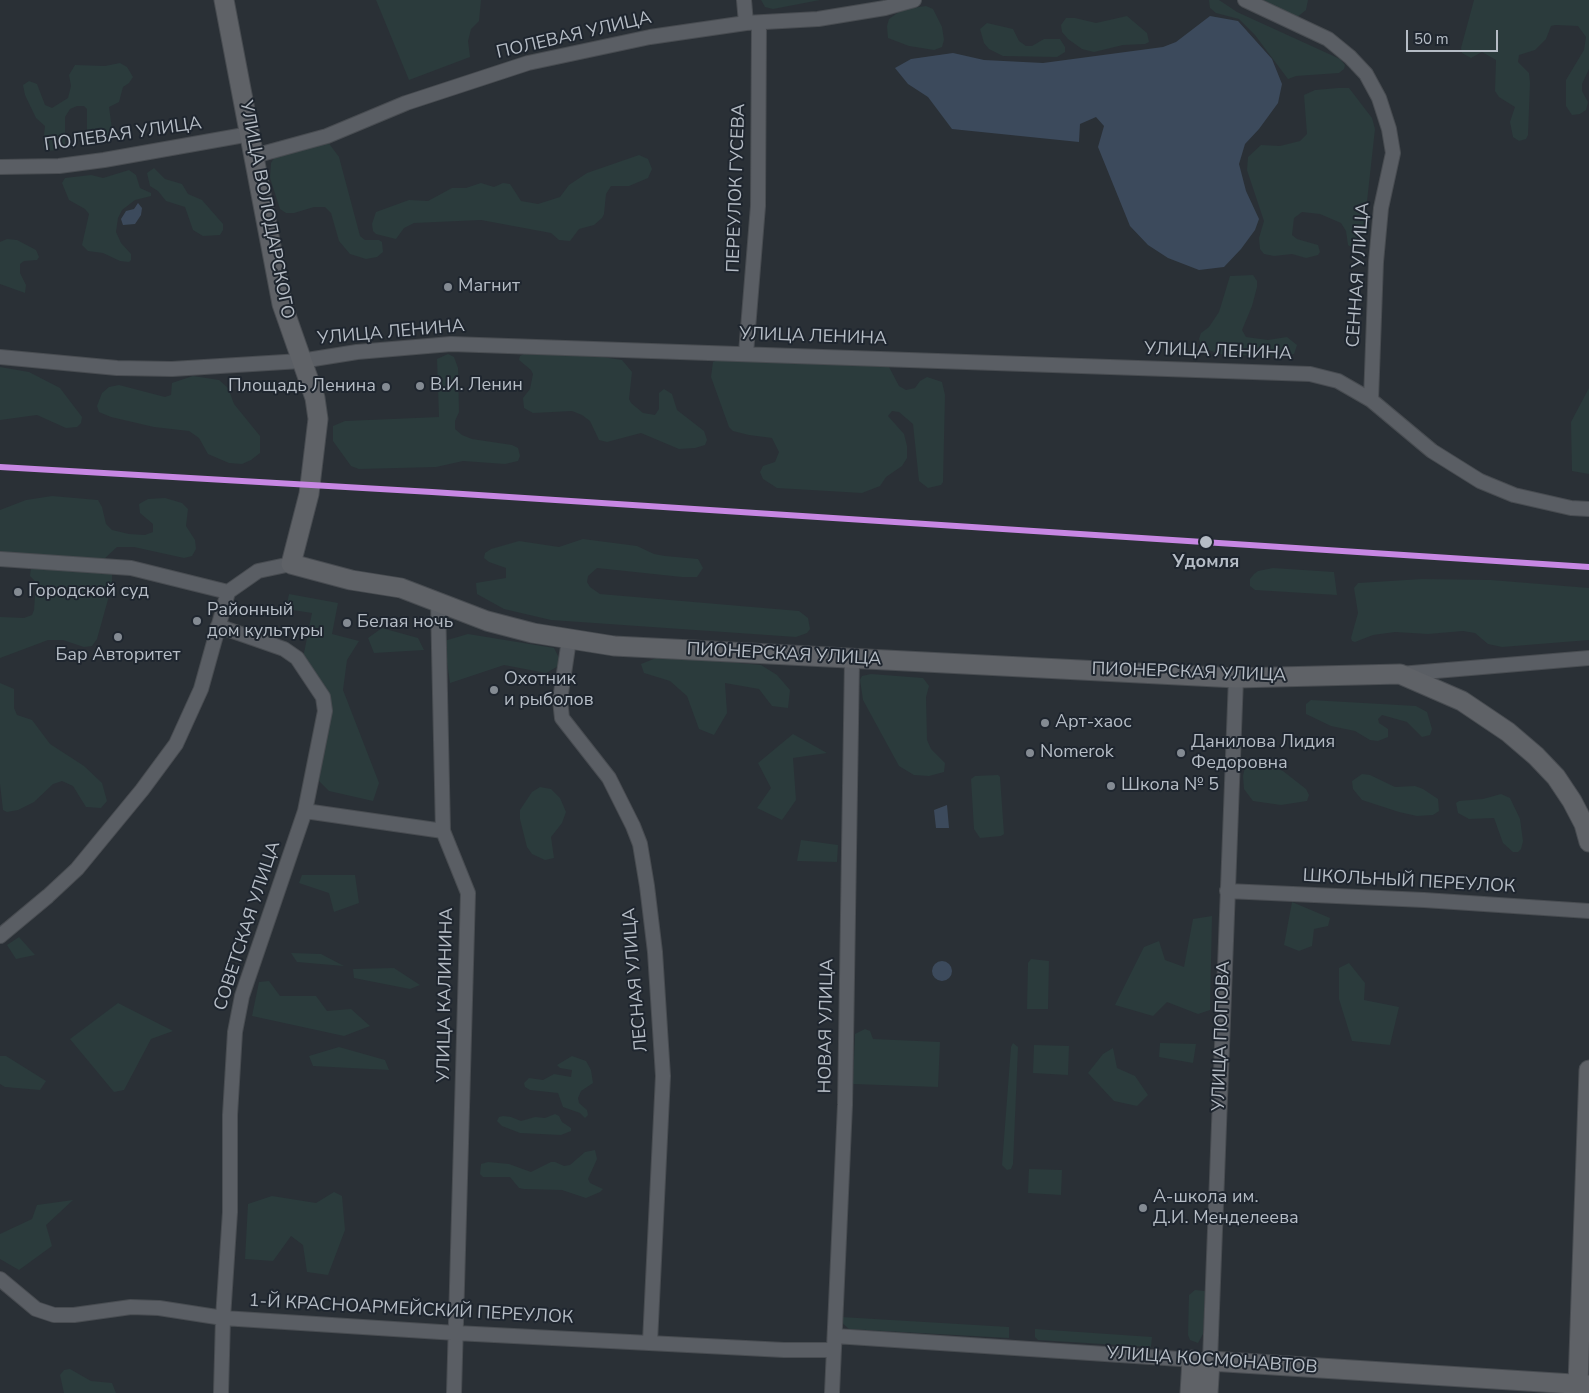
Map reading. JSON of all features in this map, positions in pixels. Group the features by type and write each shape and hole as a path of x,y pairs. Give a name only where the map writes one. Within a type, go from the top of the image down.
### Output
{"street":[{"name":"УЛИЦА ВОЛОДАРСКОГО","path":"224,0 282,304 315,398 318,420 309,494 291,564"},
{"name":"ПЕРЕУЛОК ГУСЕВА","path":"744,0 752,23 758,206 746,353"},
{"name":"ПОЛЕВАЯ УЛИЦА","path":"254,156 327,136 406,103 528,63 650,37 752,23 818,19 914,0"},
{"name":"СЕННАЯ УЛИЦА","path":"1245,0 1328,39 1350,57 1366,74 1379,98 1389,129 1393,153 1381,208 1376,262 1371,400"},
{"name":"ПОЛЕВАЯ УЛИЦА","path":"0,167 58,166 104,160 250,134"},
{"name":"УЛИЦА ЛЕНИНА","path":"0,357 117,368 163,369 301,361 357,352 451,344 1310,374 1338,381 1371,400 1425,445 1480,481 1514,495 1571,508 1589,509"},
{"path":"0,559 130,568 228,592 201,689 176,744 142,790 77,869 0,936"},
{"name":"ПИОНЕРСКАЯ УЛИЦА","path":"228,592 258,571 291,564 351,580 401,588 487,621 569,640 614,646 852,660 1236,678 1400,674 1589,658"},
{"name":"УЛИЦА КАЛИНИНА","path":"438,602 442,687 443,832 468,892 454,1393"},
{"name":"СОВЕТСКАЯ УЛИЦА","path":"218,626 284,649 297,658 323,697 325,711 305,811 242,996 235,1032 230,1116 230,1212 223,1318 221,1393"},
{"name":"ЛЕСНАЯ УЛИЦА","path":"569,640 560,700 562,718 610,778 633,826 640,844 655,952 663,1076 650,1342"},
{"name":"НОВАЯ УЛИЦА","path":"832,1393 845,1105 852,660"},
{"path":"1400,674 1462,701 1508,732 1536,756 1556,777 1572,801 1584,824 1589,842"},
{"name":"УЛИЦА ПОПОВА","path":"1208,1393 1201,1361 1228,891 1236,678"},
{"path":"305,811 443,832"},
{"name":"ШКОЛЬНЫЙ ПЕРЕУЛОК","path":"1228,891 1424,900 1589,911"},
{"path":"1581,1387 1589,1070"},
{"name":"1-Й КРАСНОАРМЕЙСКИЙ ПЕРЕУЛОК","path":"0,1279 36,1309 54,1315 74,1315 131,1307 159,1308 223,1318 456,1333 784,1350 834,1343"},
{"name":"УЛИЦА КОСМОНАВТОВ","path":"834,1343 1201,1361 1581,1387"},
{"name":"УЛИЦА ПОПОВА","path":"1190,1393 1201,1361"}],"shaded area":[{"path":"376,0 481,0 479,21 471,29 468,41 470,57 409,80"},
{"path":"761,0 820,0 773,9 765,7"},
{"path":"1209,0 1219,0 1237,12 1340,59 1345,65 1344,69 1339,73 1296,76 1288,79 1255,35 1239,19 1216,13 1210,8"},
{"path":"1264,0 1308,0 1306,10 1296,18"},
{"path":"1474,0 1589,0 1589,69 1582,84 1582,91 1588,102 1586,110 1580,114 1572,115 1566,106 1566,80 1584,50 1586,37 1578,26 1551,26 1546,39 1535,50 1519,55 1518,62 1529,73 1528,135 1526,139 1519,141 1513,137 1510,122 1515,107 1499,97 1495,91 1496,60 1482,52 1471,58 1462,53 1461,48"},
{"path":"926,6 933,9 942,27 944,40 942,47 934,50 909,46 888,38 887,26 889,19 903,9"},
{"path":"1127,16 1147,33 1149,42 1145,44 1123,45 1094,52 1082,49 1062,32 1061,25 1066,18 1096,23"},
{"path":"987,23 1013,29 1019,41 1026,46 1032,46 1044,39 1060,39 1065,47 1065,52 1057,57 1003,56 989,49 984,43 980,29"},
{"path":"120,63 127,67 133,77 123,87 119,102 109,107 113,136 107,141 90,139 87,132 87,109 84,106 77,106 70,109 65,117 65,146 57,150 45,151 43,145 45,126 36,118 25,95 23,85 29,81 37,84 45,105 52,108 68,98 71,86 69,75 75,65 105,66"},
{"path":"1349,88 1372,118 1375,129 1362,247 1354,249 1348,245 1346,231 1341,223 1320,214 1302,212 1294,218 1292,235 1297,239 1318,245 1320,252 1318,255 1306,258 1292,254 1274,256 1264,254 1260,249 1259,238 1264,221 1247,170 1248,157 1261,145 1280,146 1300,141 1307,134 1304,95 1315,90"},
{"path":"327,141 339,157 360,236 365,240 379,240 382,242 383,252 377,257 366,259 350,254 339,241 331,213 325,207 314,207 294,213 286,213 280,209 270,178 271,163 274,158 282,153"},
{"path":"639,155 648,159 652,169 648,178 629,186 611,186 606,194 602,218 594,225 579,229 570,241 559,240 551,233 481,220 414,223 404,228 396,239 376,234 373,231 372,224 376,212 409,200 428,201 452,188 466,188 481,183 494,187 503,183 510,184 521,201 538,204 560,197 569,185 587,173"},
{"path":"154,168 165,179 182,184 188,194 202,200 223,224 223,230 220,235 203,236 193,230 185,207 166,201 158,191 150,186 147,173"},
{"path":"129,170 136,175 140,188 151,193 151,196 135,200 122,210 118,218 116,232 121,243 131,254 129,262 120,261 103,253 88,251 82,245 89,214 85,209 69,200 62,183 65,178 91,175 103,178"},
{"path":"7,239 17,240 36,250 39,257 37,260 24,261 20,264 20,273 26,285 25,293 0,284 0,242"},
{"path":"1253,275 1257,281 1257,287 1252,306 1242,330 1246,337 1268,340 1287,337 1297,345 1294,354 1282,356 1224,355 1202,348 1199,339 1201,333 1209,327 1219,312 1230,276"},
{"path":"448,354 454,357 458,368 459,412 455,421 455,429 462,435 472,439 512,445 518,448 520,456 518,461 505,464 463,461 436,467 359,469 351,466 333,441 333,426 345,421 439,417 437,359"},
{"path":"524,354 596,356 622,360 632,372 629,399 631,403 643,413 655,415 659,409 659,393 664,389 672,394 677,410 704,431 707,440 705,445 679,449 641,433 607,442 599,440 590,421 572,411 533,413 524,408 523,398 530,389 533,374 519,360 520,356"},
{"path":"723,358 885,366 889,367 899,386 906,390 915,388 920,381 927,377 942,382 945,395 943,482 941,485 928,488 919,481 913,424 899,412 892,411 888,416 904,434 907,458 902,466 886,477 880,486 862,493 777,488 763,479 760,472 763,466 775,462 779,452 772,438 733,431 729,427 711,377 713,362"},
{"path":"0,367 29,372 60,388 82,417 81,423 77,427 66,428 37,415 0,420"},
{"path":"193,376 219,380 228,388 234,404 260,436 260,453 251,460 242,464 229,463 208,454 199,438 189,431 154,427 111,417 99,412 97,406 102,393 109,387 119,385 165,397 171,395 172,383"},
{"path":"1589,388 1589,474 1572,471 1571,422"},
{"path":"52,496 98,500 102,507 106,524 112,530 145,535 153,532 153,524 140,513 139,504 148,499 165,498 182,503 188,509 186,526 195,540 196,549 192,556 184,558 134,547 117,547 104,559 86,560 0,552 0,510 26,500"},
{"path":"583,539 637,546 654,554 665,556 698,559 703,568 697,577 682,577 597,568 588,576 587,582 590,587 600,594 799,611 808,618 810,629 807,633 796,637 551,620 504,609 477,594 476,583 506,578 506,568 489,562 484,558 485,553 491,549 519,541 559,547"},
{"path":"31,568 112,573 112,585 97,639 92,646 84,647 63,640 48,640 0,658 0,617 24,618 32,615 34,610 36,582 30,576"},
{"path":"1273,568 1334,572 1337,595 1255,590 1250,586 1250,579 1254,574 1258,571"},
{"path":"1422,579 1491,580 1589,588 1589,640 1502,647 1488,644 1475,633 1463,631 1428,634 1395,632 1373,635 1355,642 1352,641 1351,638 1358,613 1354,588 1358,583"},
{"path":"289,594 338,603 332,634 359,641 347,660 343,690 379,783 373,801 329,791 319,781 331,705 303,658 312,613 286,609"},
{"path":"382,628 418,638 424,650 374,653 368,638"},
{"path":"468,634 554,648 562,664 546,673 504,665 450,683 444,641"},
{"path":"661,656 761,665 777,675 790,690 788,708 772,706 759,689 725,683 727,713 714,735 699,729 687,696 670,681 644,673 641,664"},
{"path":"871,674 923,678 929,686 926,697 927,740 931,749 945,763 944,772 929,776 914,775 899,766 863,700 860,680 862,676"},
{"path":"0,683 14,689 14,708 17,715 32,720 50,744 84,766 102,783 107,801 101,808 86,807 73,786 62,781 53,784 34,802 18,810 7,812 3,810 0,784"},
{"path":"1311,700 1416,706 1427,712 1432,729 1430,735 1422,737 1407,722 1382,715 1378,719 1379,723 1388,729 1388,737 1378,741 1370,740 1355,731 1331,726 1306,714 1306,704"},
{"path":"793,734 827,753 793,758 796,800 782,820 757,808 771,788 758,763"},
{"path":"1255,760 1283,771 1306,789 1309,795 1307,801 1281,805 1253,801 1244,789 1243,776 1246,762"},
{"path":"1362,774 1370,775 1395,787 1415,786 1423,789 1438,799 1439,811 1433,815 1417,816 1362,800 1353,789 1352,781"},
{"path":"998,775 1000,777 1004,834 980,838 974,829 971,779 975,776"},
{"path":"540,787 551,789 560,798 566,812 562,823 551,837 554,858 545,860 532,854 527,847 520,819 520,810 532,792"},
{"path":"1501,794 1510,798 1520,819 1523,841 1518,852 1513,852 1503,843 1494,818 1469,819 1458,813 1456,803 1459,801 1483,799"},
{"path":"801,840 838,845 837,862 797,861"},
{"path":"302,875 355,875 359,903 334,912 329,893 299,883"},
{"path":"1292,902 1330,918 1328,926 1314,929 1312,946 1299,951 1284,945"},
{"path":"1212,916 1210,1010 1198,1014 1167,1002 1153,1016 1115,1005 1144,947 1159,941 1165,960 1184,967 1193,919"},
{"path":"19,937 35,955 16,959 7,945"},
{"path":"291,953 321,954 344,966 297,962"},
{"path":"1031,959 1049,961 1048,1009 1027,1009 1028,963"},
{"path":"1349,963 1365,983 1364,1000 1399,1007 1390,1045 1352,1041 1339,999 1339,968"},
{"path":"394,968 420,985 410,989 354,978 353,969"},
{"path":"269,981 280,996 316,996 327,1011 351,1009 370,1026 344,1036 252,1016 259,982"},
{"path":"118,1003 173,1031 151,1039 124,1090 114,1092 70,1039"},
{"path":"865,1029 870,1031 873,1039 940,1042 938,1087 853,1084 855,1034"},
{"path":"1013,1043 1018,1047 1013,1164 1011,1169 1007,1170 1002,1165 1011,1047"},
{"path":"1160,1043 1196,1044 1193,1063 1159,1057"},
{"path":"1034,1045 1069,1046 1068,1075 1033,1073"},
{"path":"339,1047 385,1060 389,1070 313,1066 309,1056"},
{"path":"1113,1048 1117,1068 1135,1076 1148,1095 1137,1106 1114,1101 1088,1073 1103,1054"},
{"path":"0,1056 6,1056 46,1081 40,1090 5,1087 0,1084"},
{"path":"572,1056 586,1061 591,1070 593,1083 581,1091 578,1098 579,1103 587,1110 588,1115 585,1118 580,1113 563,1107 558,1093 530,1090 525,1087 524,1083 529,1078 543,1080 554,1074 571,1077 572,1070 560,1068 557,1065"},
{"path":"555,1114 571,1128 571,1131 561,1135 520,1133 502,1126 497,1121 499,1117 503,1116 521,1121 535,1117 545,1118"},
{"path":"595,1150 597,1159 588,1179 590,1183 603,1189 586,1198 562,1190 519,1188 510,1177 483,1177 480,1174 481,1164 488,1162 509,1164 531,1172 551,1162 564,1166 570,1165 585,1152"},
{"path":"1029,1169 1062,1170 1061,1195 1028,1193"},
{"path":"334,1192 342,1196 345,1230 328,1275 307,1272 303,1245 291,1236 273,1261 245,1259 248,1204 272,1196 316,1203"},
{"path":"73,1200 46,1225 52,1246 19,1270 0,1259 0,1234 32,1219 37,1205"},
{"path":"1195,1290 1205,1291 1203,1334 1198,1343 1190,1340 1188,1335 1189,1295"},
{"path":"841,1317 1009,1327 1009,1338 849,1329 840,1321"},
{"path":"1035,1329 1152,1337 1151,1347 1038,1340 1035,1337"},
{"path":"70,1369 91,1381 112,1383 116,1393 64,1393 60,1375 64,1370"}],"water":[{"path":"1210,16 1238,21 1272,59 1282,84 1278,103 1259,129 1245,144 1239,164 1246,191 1259,219 1255,230 1224,267 1199,270 1168,258 1148,245 1130,226 1098,147 1104,126 1096,117 1080,124 1079,142 952,129 928,97 908,84 895,68 911,59 953,53 984,60 1043,63 1163,47 1176,42"},
{"path":"138,203 142,208 141,215 135,224 123,225 121,219 126,211 134,209"},
{"path":"947,805 949,828 936,828 934,810"},
{"path":"942,961 949,964 952,971 949,978 942,981 935,978 932,971 935,964"}],"transit line":[{"path":"0,467 432,492 1589,567"}],"place":[{"name":"Магнит","path":"448,287"},
{"name":"В.И. Ленин","path":"420,386"},
{"name":"Площадь Ленина","path":"386,387"},
{"name":"Удомля","path":"1206,542"},
{"name":"Городской суд","path":"18,592"},
{"name":"Районный дом культуры","path":"197,621"},
{"name":"Белая ночь","path":"347,623"},
{"name":"Бар Авторитет","path":"118,637"},
{"name":"Охотник и рыболов","path":"494,690"},
{"name":"Арт-хаос","path":"1045,723"},
{"name":"Nomerok","path":"1030,753"},
{"name":"Данилова Лидия Федоровна","path":"1181,753"},
{"name":"Школа № 5","path":"1111,786"},
{"name":"А-школа им. Д.И. Менделеева","path":"1143,1208"}]}
